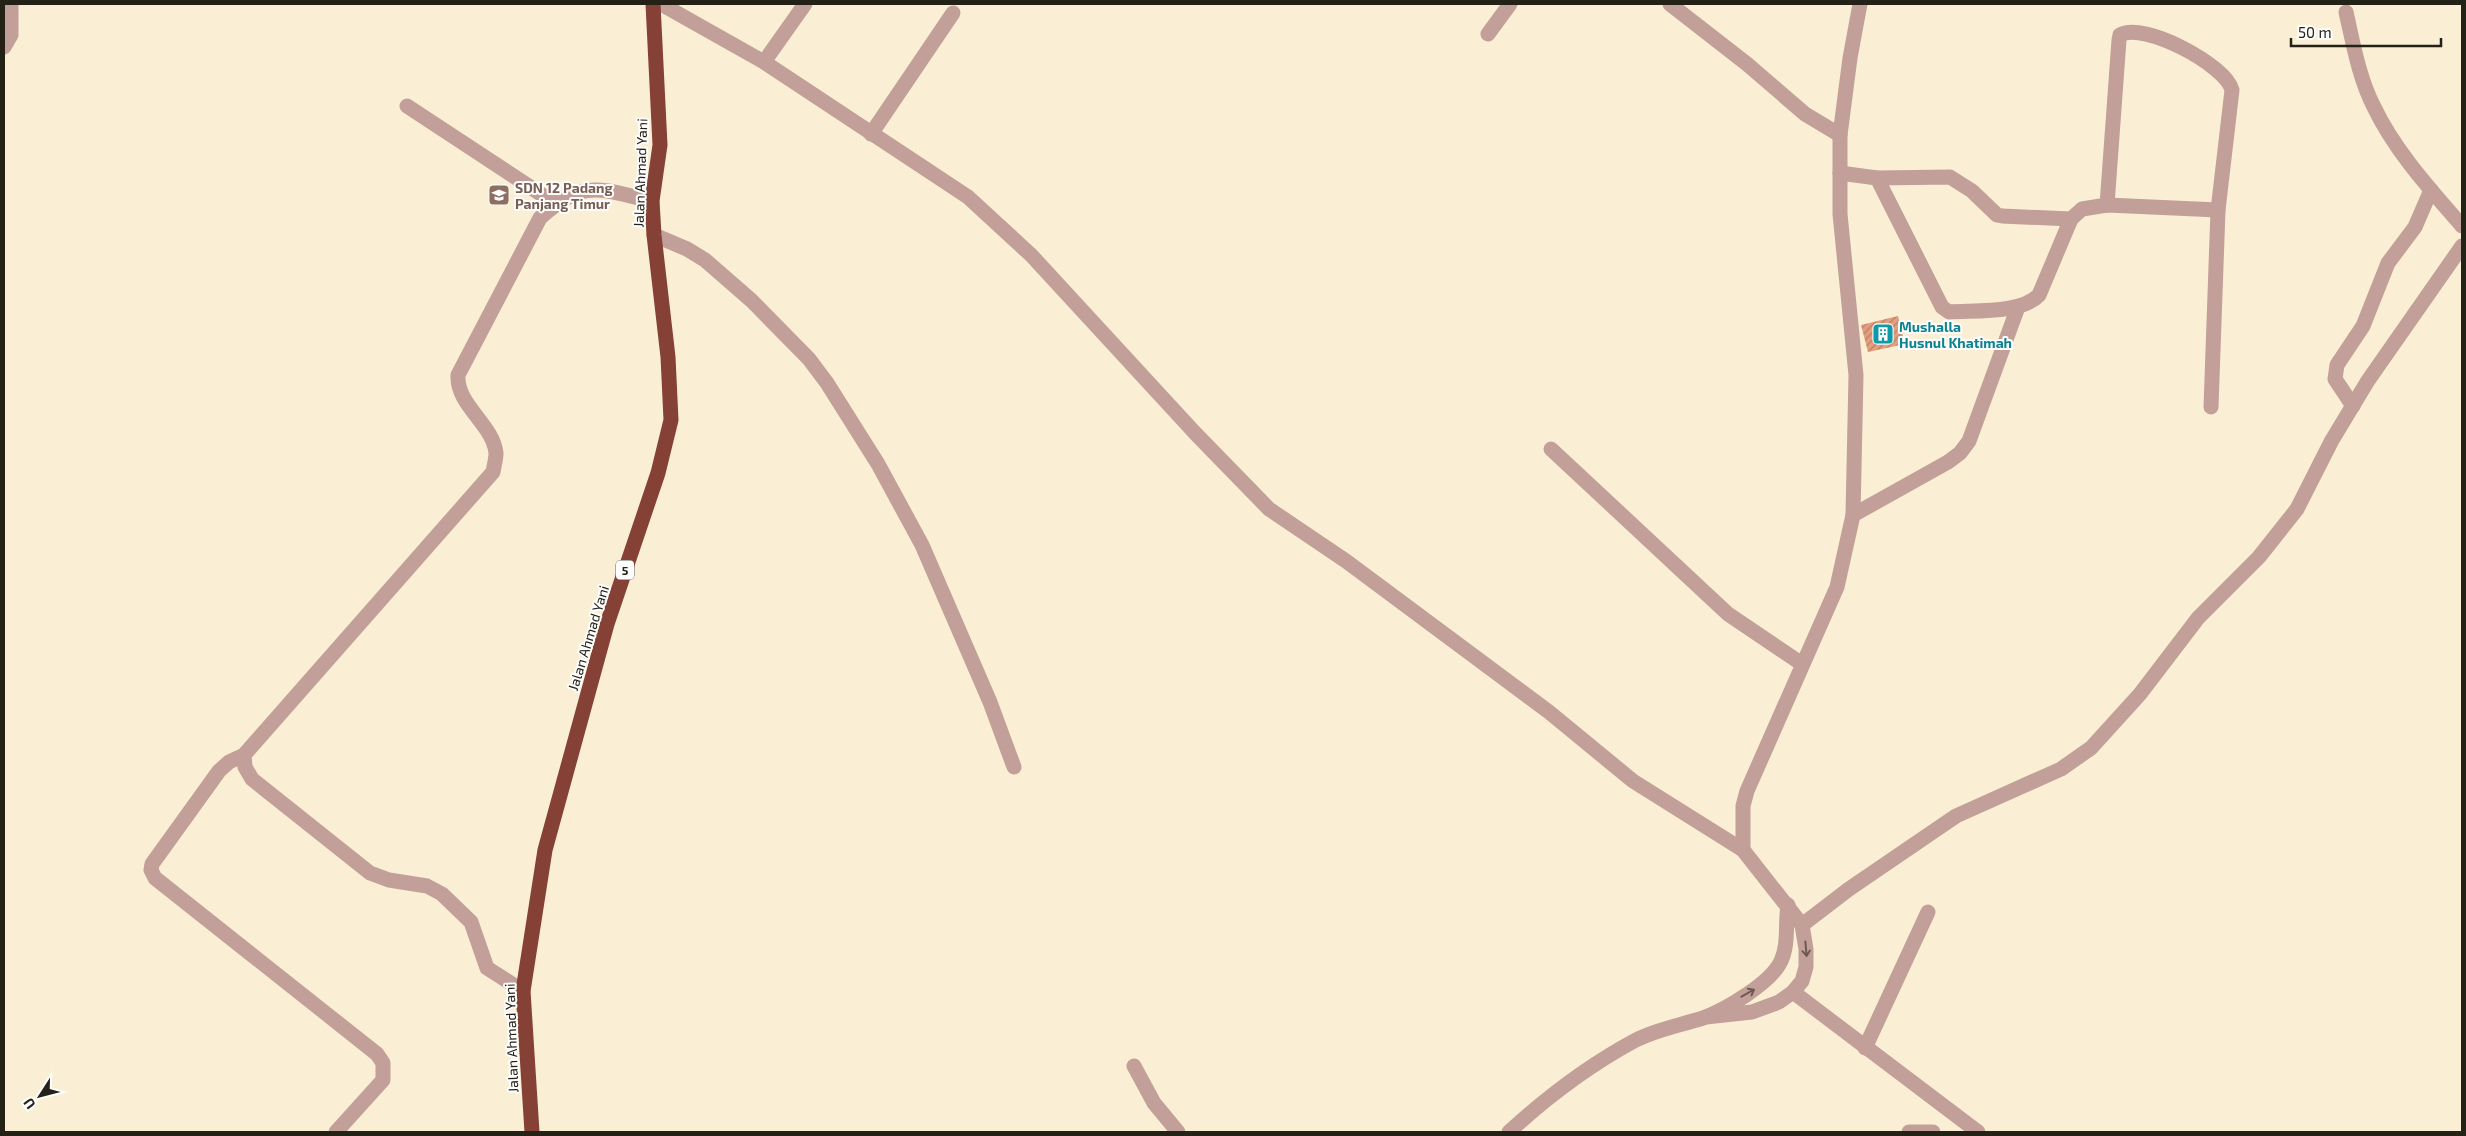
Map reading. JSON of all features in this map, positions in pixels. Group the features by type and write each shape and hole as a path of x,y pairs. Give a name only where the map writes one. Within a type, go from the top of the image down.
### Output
{"highway":[{"name":"Jalan Ahmad Yani","path":"532,1132 523,991 544,850 608,624 658,473 671,420 668,357 652,201 660,144 653,4"}],"street":[{"path":"4,47 11,35 11,4"},
{"path":"661,4 764,62 968,197 1031,255 1195,433 1269,509 1346,561 1541,706 1633,781 1743,850 1802,925 1806,949 1806,967 1802,980 1793,992 1779,1002 1752,1012 1706,1017"},
{"path":"764,62 805,4"},
{"path":"1488,34 1510,4"},
{"path":"1670,4 1748,64 1805,114 1840,135"},
{"path":"1743,850 1743,806 1747,791 1837,587 1854,515 1856,375 1840,214 1840,135 1850,58 1860,4"},
{"path":"2346,12 2357,58 2373,106 2392,138 2431,190 2462,226"},
{"path":"871,134 953,13"},
{"path":"2107,206 2119,40 2120,35 2130,31 2178,45 2219,71 2231,85 2232,90 2218,210 2210,407"},
{"path":"407,106 556,204"},
{"path":"1840,173 1877,178 1950,177 1972,191 1997,215 2071,220"},
{"path":"1877,178 1942,307 1950,312 2018,307 2032,302 2039,295 2071,220 2082,209 2107,206 2218,210"},
{"path":"336,1132 383,1080 384,1071 377,1054 155,878 151,870 152,864 219,771 229,762 244,755 493,472 496,452 493,442 459,389 458,375 540,218 556,204 575,192 595,188 652,201"},
{"path":"2353,406 2335,379 2337,365 2363,326 2388,263 2415,227 2431,190"},
{"path":"654,235 687,249 705,260 752,301 803,353 827,383 878,464 922,545 983,684 1014,767"},
{"path":"1802,925 1956,816 2061,769 2090,748 2140,694 2198,618 2258,557 2297,509 2332,440 2353,406 2462,246"},
{"path":"1854,515 1948,462 1969,441 2018,307"},
{"path":"1551,449 1728,614 1802,664"},
{"path":"244,755 245,767 252,779 370,873 390,880 427,886 442,894 471,922 487,968 523,991"},
{"path":"1508,1132 1558,1090 1636,1040 1706,1017 1764,984 1782,961 1786,940 1788,905"},
{"path":"1865,1048 1928,912"},
{"path":"1793,992 1978,1132"},
{"path":"1134,1066 1154,1103 1178,1132"},
{"path":"1909,1132 1933,1132"}],"building":[{"name":"Mushalla Husnul Khatimah","path":"1898,316 1905,344 1868,352 1861,325"}],"place":[{"name":"SDN 12 Padang Panjang Timur","path":"499,195"},
{"name":"Mushalla Husnul Khatimah","path":"1883,334"}]}
